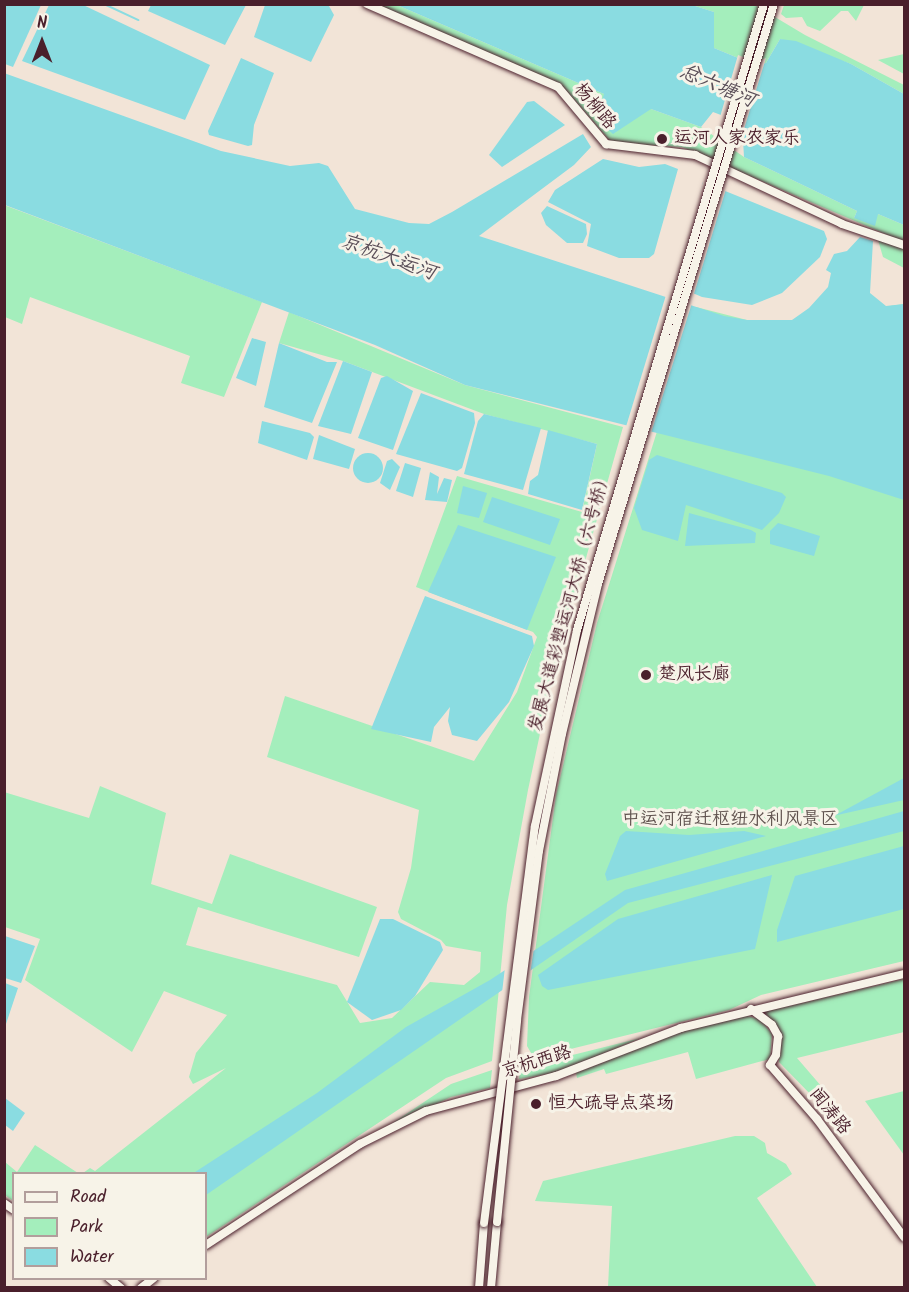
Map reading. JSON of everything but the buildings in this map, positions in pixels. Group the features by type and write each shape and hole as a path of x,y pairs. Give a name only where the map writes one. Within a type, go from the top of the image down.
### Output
{"main road":[{"name":"发展大道彩塑运河大桥（六号桥）","path":"479,1287 484,1223 534,838 577,630 764,4"},
{"name":"发展大道彩塑运河大桥（六号桥）","path":"491,1287 527,942 562,734 598,584 774,4"}],"street":[{"name":"杨柳路","path":"367,4 558,87 606,144 695,155 842,224 904,244"},
{"name":"京杭西路","path":"207,1244 360,1144 426,1111 556,1076 654,1036 751,1009 904,974"},
{"name":"闻涛路","path":"751,1009 772,1025 778,1036 776,1055 770,1065 817,1119 904,1237"}],"green space":[{"path":"371,5 397,5 604,94 604,104 651,109 701,127 744,157 857,211 854,218 878,214 904,225 904,242 682,147 612,143 563,87"},
{"path":"692,5 755,5 805,35 904,85 904,94 851,64 780,39 766,63 755,65 714,48 714,12"},
{"path":"784,5 864,5 856,21 848,11 841,11 820,31 807,26 802,17 786,18 781,14"},
{"path":"904,54 904,74 878,60"},
{"path":"4,205 262,302 224,397 181,383 190,356 30,297 22,324 5,317"},
{"path":"878,240 904,248 904,268 883,257"},
{"name":"中运河宿迁枢纽水利风景区","path":"904,304 904,961 761,995 729,1010 534,1058 527,1046 529,997 556,795 597,623 696,307 747,320 792,320"},
{"path":"289,312 465,385 623,427 551,682 528,790 507,905 492,1061 446,1078 207,1236 207,1172 84,1172 90,1168 95,1171 226,1068 193,1084 189,1077 196,1053 227,1015 164,991 132,1052 25,980 40,939 5,927 4,792 89,818 100,786 166,813 151,884 212,904 230,854 377,907 359,957 198,907 186,945 337,985 360,1023 392,1018 430,982 464,985 480,972 481,952 446,946 441,940 401,919 398,912 411,868 419,810 267,757 285,696 474,761 517,692 537,637 533,632 416,587 457,476 582,512 597,444 484,414 343,361 279,343"},
{"path":"904,979 904,1032 797,1058 828,1094 814,1098 779,1062 779,1029 764,1012"},
{"path":"747,1016 760,1019 772,1034 770,1059 696,1079 688,1052 606,1074 604,1069 577,1078 576,1073 676,1033"},
{"path":"641,1038 558,1072 519,1079 520,1068"},
{"path":"492,1070 490,1088 451,1097 382,1130 451,1084"},
{"path":"904,1091 904,1155 865,1101"},
{"path":"735,1136 754,1136 765,1143 767,1153 786,1164 792,1174 757,1198 817,1287 608,1287 612,1206 535,1201 543,1181"},
{"path":"35,1145 76,1172 17,1172"},
{"path":"5,1162 17,1172 12,1172 12,1200 5,1195"}],"water":[{"path":"5,4 41,5 13,67 5,64"},
{"path":"81,4 210,65 185,120 22,61 49,5"},
{"path":"151,4 246,5 225,45 148,11"},
{"path":"265,5 329,6 334,15 311,62 254,37"},
{"name":"总六塘河","path":"397,5 692,5 714,12 714,48 755,65 766,63 780,39 796,41 851,64 904,94 904,225 878,214 875,226 854,218 857,211 744,157 742,123 713,112 701,127 651,109 613,134 596,119 604,94"},
{"path":"241,58 274,73 254,125 252,145 248,146 209,135 208,131"},
{"name":"京杭大运河","path":"4,73 221,151 290,166 319,163 328,166 355,209 409,223 429,224 583,134 591,147 574,165 479,236 724,316 747,320 792,320 809,308 828,287 831,273 826,270 834,254 847,251 860,237 873,241 870,293 886,306 904,304 904,500 829,476 465,385 375,345 5,205"},
{"path":"534,101 565,125 502,167 489,155 527,102"},
{"path":"603,159 639,167 665,164 678,169 654,254 649,258 619,258 587,246 591,224 548,202 555,190"},
{"path":"703,182 824,231 827,239 820,257 782,293 752,305 702,297 674,285"},
{"path":"547,206 586,224 587,234 583,243 567,243 546,225 541,213"},
{"path":"252,338 266,342 256,386 236,378"},
{"path":"279,343 327,362 337,362 312,423 264,407"},
{"path":"343,361 372,372 351,434 318,426"},
{"path":"387,376 413,391 393,450 358,438 381,378"},
{"path":"421,393 474,413 475,423 462,468 457,471 396,454"},
{"path":"484,414 541,428 523,490 464,474 478,421"},
{"path":"262,421 310,433 314,437 307,460 258,443"},
{"path":"548,430 597,444 582,510 528,494 530,481 538,475"},
{"path":"319,435 355,449 349,469 313,459"},
{"path":"368,453 378,458 383,468 378,478 368,483 358,478 353,468 358,458"},
{"path":"657,455 782,493 786,497 779,513 762,530 686,505 678,541 642,530 634,508 649,460"},
{"path":"392,459 400,467 390,490 380,483 387,461"},
{"path":"405,463 421,468 413,497 396,491"},
{"path":"430,472 439,477 437,494 444,478 452,480 447,502 425,500"},
{"path":"463,486 487,493 479,518 457,513"},
{"path":"492,497 560,519 550,545 483,522"},
{"path":"689,513 751,530 756,533 755,543 685,546"},
{"path":"778,523 820,536 814,556 770,544 770,531"},
{"path":"458,525 556,557 527,630 428,592"},
{"path":"425,596 532,636 534,646 509,702 477,741 452,735 448,721 450,707 434,727 431,742 371,729"},
{"path":"904,778 904,800 835,816"},
{"path":"904,811 904,831 628,903 207,1194 207,1172 195,1172 317,1093 406,1027 490,980 625,890"},
{"path":"626,831 689,835 744,831 766,836 607,881 605,874 620,836"},
{"path":"904,846 904,909 777,942 777,930 795,876"},
{"path":"772,875 755,949 548,990 542,986 538,975 618,919"},
{"path":"380,919 393,919 440,942 443,950 415,996 401,1010 372,1020 347,1002"},
{"path":"5,936 35,946 21,983 5,978"},
{"path":"4,983 18,988 5,1027"},
{"path":"5,1098 25,1113 13,1131 5,1125"}],"pier":[{"path":"738,55 756,62 766,58 740,142 740,125 720,117"},
{"path":"704,179 727,186 693,297 672,287 670,282"},
{"path":"666,295 692,303 650,436 625,430"},
{"path":"534,948 530,974 502,993 505,967"}],"waterway":[{"path":"104,4 138,20"}],"place":[{"name":"运河人家农家乐","path":"662,139"},
{"name":"楚风长廊","path":"646,675"},
{"name":"恒大疏导点菜场","path":"536,1104"}]}
